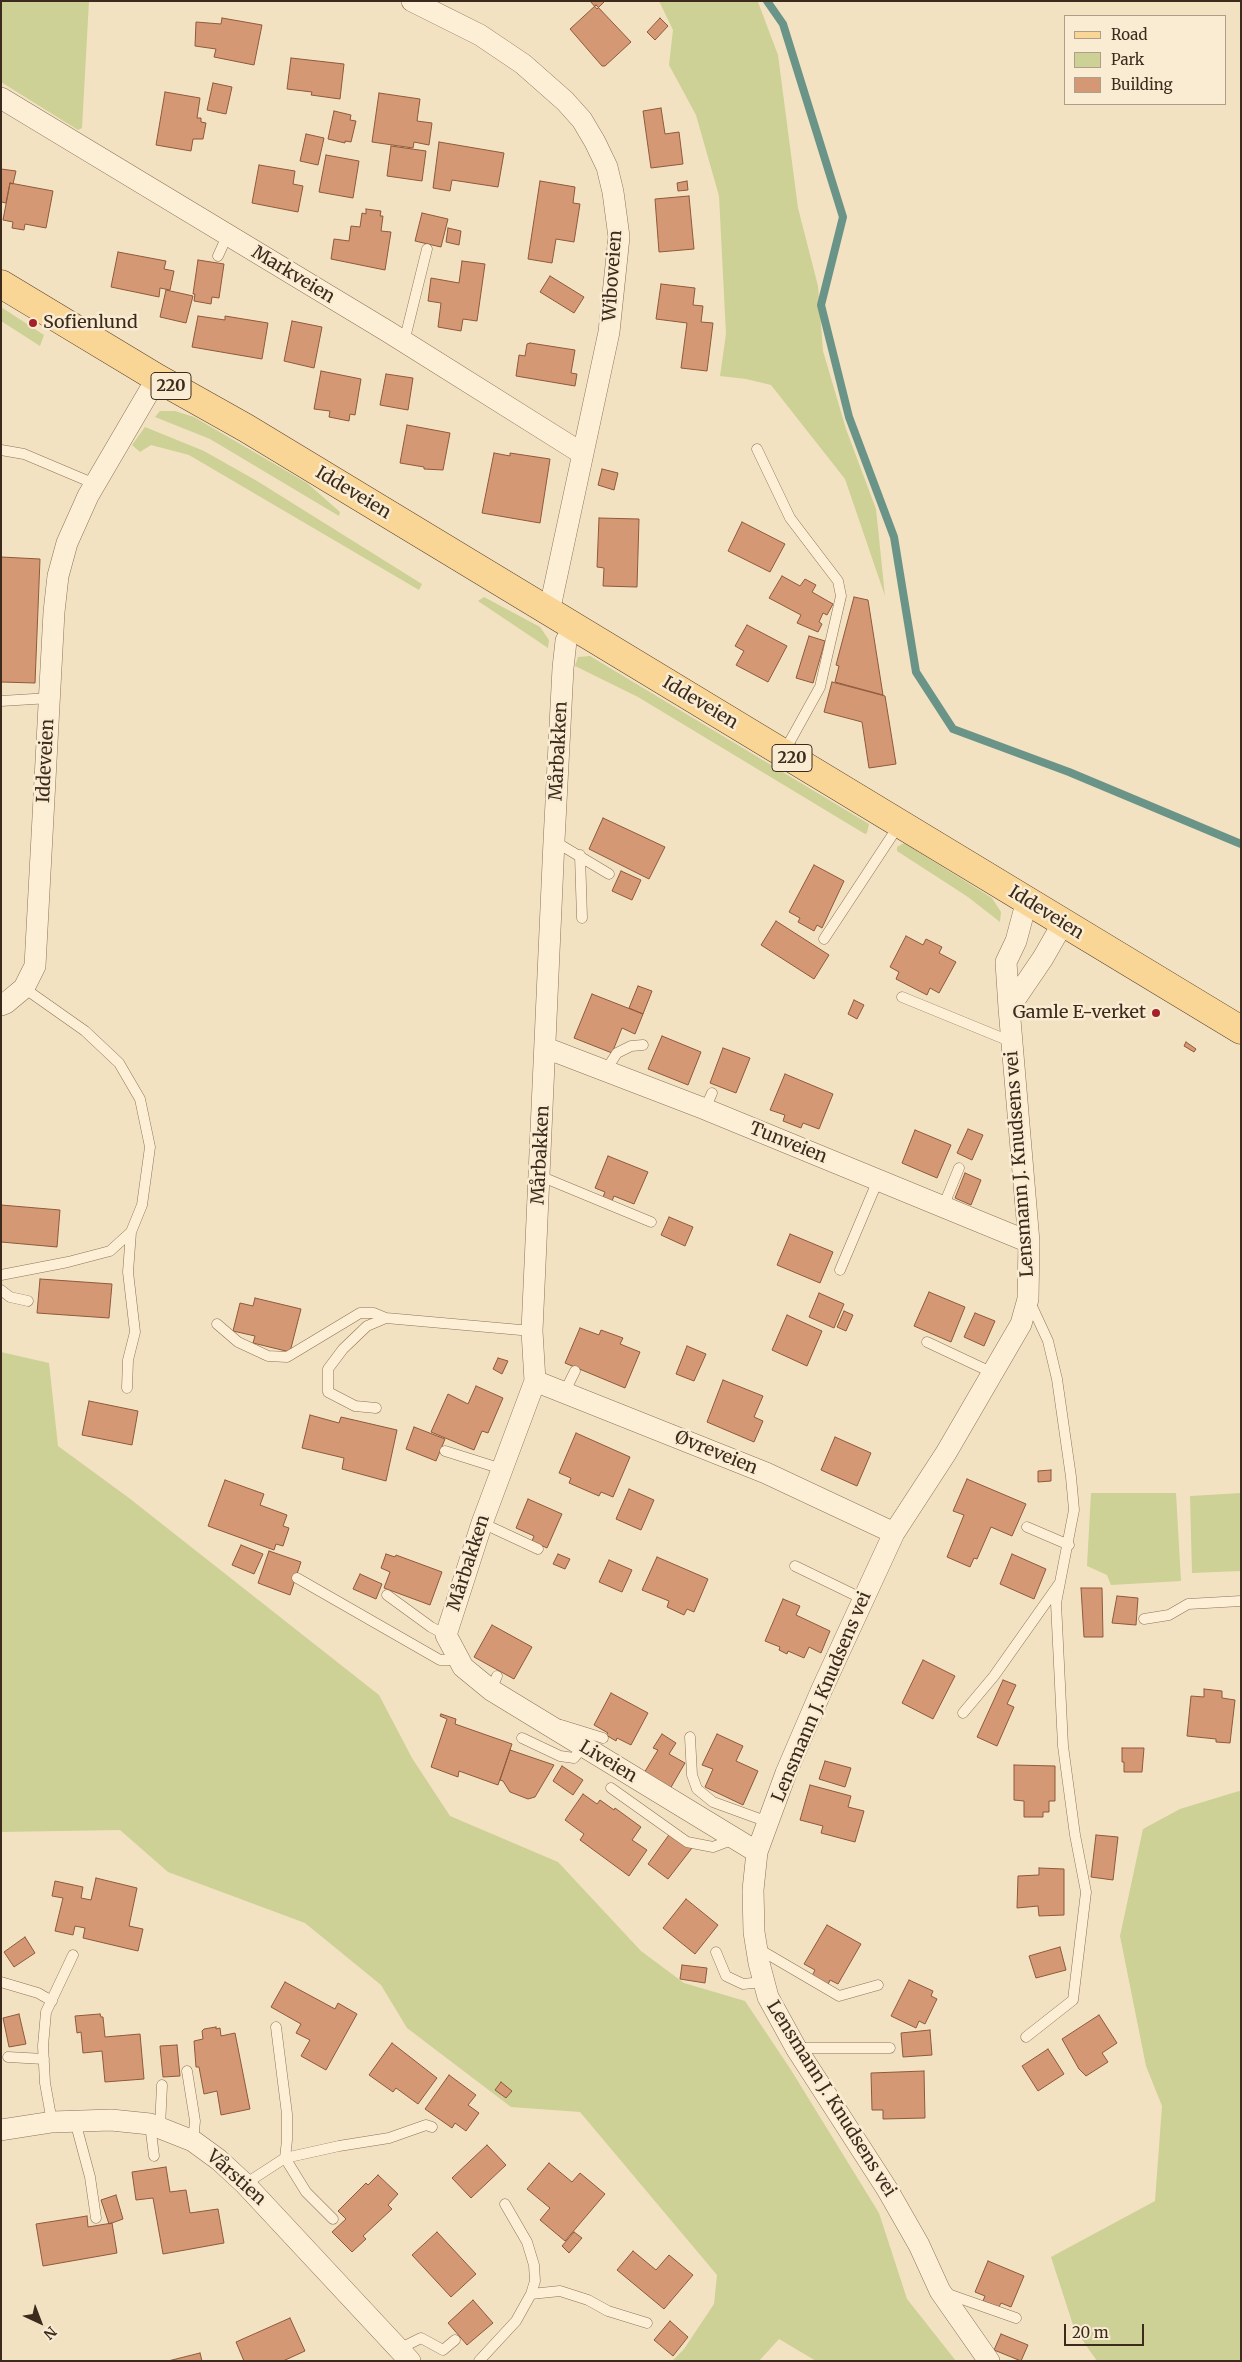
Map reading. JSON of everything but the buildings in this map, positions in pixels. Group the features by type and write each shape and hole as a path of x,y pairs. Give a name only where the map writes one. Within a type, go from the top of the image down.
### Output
{"main road":[{"name":"Iddeveien","path":"1,284 157,378 246,428 1241,1030"}],"street":[{"name":"Wiboveien","path":"412,1 480,35 523,64 565,101 582,120 607,167 613,192 619,237 609,332 549,612"},
{"name":"Markveien","path":"1,98 404,342 583,454"},
{"name":"Iddeveien","path":"1,1005 6,1004 24,988 35,966 54,612 58,576 67,542 95,484 157,378"},
{"name":"Mårbakken","path":"461,1663 446,1635 482,1523 535,1381 532,1331 554,841 563,668 566,641 574,627"},
{"name":"Lensmann J. Knudsens vei","path":"989,2361 940,2291 919,2245 887,2189 796,2048 768,1997 756,1947 753,1890 757,1852 786,1773 863,1599 894,1533 946,1452 1021,1324 1028,1299 1028,1242 1006,962 1016,941 1027,900"},
{"path":"1009,1008 1043,958 1063,923"},
{"name":"Tunveien","path":"546,1048 606,1070 708,1101 878,1180 1028,1242"},
{"name":"Øvreveien","path":"535,1381 766,1473 894,1533"},
{"name":"Liveien","path":"461,1663 494,1683 554,1729 757,1852"},
{"name":"Vårstien","path":"1,2130 52,2122 112,2120 155,2126 193,2141 220,2160 245,2184 405,2355"}],"lane":[{"path":"218,256 227,236"},
{"path":"404,342 427,249"},
{"path":"757,449 790,518 838,581 841,596 820,687 783,753"},
{"path":"2,451 24,454 95,484"},
{"path":"1,701 50,698"},
{"path":"824,939 900,824"},
{"path":"554,841 580,855 608,874"},
{"path":"580,855 582,918"},
{"path":"24,988 85,1032 119,1063 140,1099 150,1147 144,1196 131,1232 128,1272 135,1332 128,1360 127,1388"},
{"path":"902,997 1012,1042"},
{"path":"606,1070 617,1053 631,1046 643,1045"},
{"path":"943,1207 959,1168"},
{"path":"540,1176 651,1222"},
{"path":"840,1270 878,1180"},
{"path":"1,1275 68,1262 110,1251 131,1232"},
{"path":"1,1290 10,1297 28,1301"},
{"path":"1026,2037 1073,2000 1086,1892 1075,1835 1064,1746 1056,1604 1069,1545 1074,1510 1057,1379 1048,1341 1028,1299"},
{"path":"217,1324 238,1342 268,1356 286,1357 360,1313 374,1313 386,1318 532,1331"},
{"path":"376,1408 355,1406 328,1392 328,1369 343,1349 367,1326 386,1318"},
{"path":"927,1342 992,1373"},
{"path":"564,1393 576,1371"},
{"path":"445,1451 502,1469"},
{"path":"482,1523 538,1549"},
{"path":"1027,1527 1069,1545"},
{"path":"795,1566 863,1599"},
{"path":"297,1578 440,1660 461,1663"},
{"path":"962,1713 994,1676 1061,1581"},
{"path":"387,1595 431,1627 446,1635"},
{"path":"1144,1619 1169,1615 1188,1604 1241,1601"},
{"path":"554,1729 563,1724 603,1738"},
{"path":"690,1737 692,1775 698,1789 713,1802 768,1822"},
{"path":"522,1738 560,1756 574,1758 583,1747"},
{"path":"611,1788 687,1842 714,1847 735,1839"},
{"path":"756,1947 839,1996 878,1985"},
{"path":"716,1952 726,1976 743,1984 763,1982"},
{"path":"52,2122 45,2083 46,2012 73,1955"},
{"path":"1,1982 38,1993 52,2000"},
{"path":"276,2027 287,2114 285,2158 306,2192 333,2219"},
{"path":"796,2048 890,2048"},
{"path":"8,2058 44,2059"},
{"path":"187,2071 195,2121 193,2141"},
{"path":"154,2156 155,2126 162,2085"},
{"path":"75,2121 90,2177 96,2218"},
{"path":"245,2184 285,2158 339,2146 389,2138 426,2126 432,2127"},
{"path":"479,2361 516,2321 531,2294 535,2281 534,2265 527,2242 505,2204"},
{"path":"940,2291 1016,2318"},
{"path":"531,2294 566,2293 588,2300 608,2311 647,2323"},
{"path":"405,2355 421,2338 443,2350 456,2340"}],"green space":[{"path":"1,1 89,1 82,128 78,130 1,82"},
{"path":"659,1 758,2 778,55 798,208 818,286 823,351 846,429 876,509 885,596 845,479 771,385 746,379 720,376 726,334 719,196 696,115 669,65 673,30"},
{"path":"1,307 44,335 40,346 1,321"},
{"path":"160,411 175,411 194,417 307,483 340,512 339,516 210,439 155,417"},
{"path":"145,427 204,451 257,481 422,584 419,590 189,455 151,445 140,452 132,445"},
{"path":"484,597 540,627 549,640 548,648 478,601"},
{"path":"590,656 869,824 867,833 865,834 638,697 575,666 578,657"},
{"path":"904,843 992,898 1001,912 1000,922 968,897 897,851 897,847"},
{"path":"1,1352 49,1363 58,1446 129,1498 379,1695 412,1758 450,1816 558,1862 641,1951 684,1983 745,2001 791,2070 879,2213 907,2299 956,2361 816,2361 779,2339 759,2361 672,2361 684,2349 714,2304 717,2275 580,2112 511,2107 407,2028 381,1985 305,1923 168,1872 120,1830 1,1832"},
{"path":"1091,1493 1176,1493 1181,1581 1111,1585 1107,1575 1087,1566"},
{"path":"1241,1493 1241,1571 1192,1573 1190,1496"},
{"path":"1239,1791 1241,1792 1241,2361 1097,2361 1074,2328 1051,2257 1155,2201 1162,2106 1146,2066 1120,1936 1143,1829 1180,1809"}],"waterway":[{"path":"767,1 783,24 843,217 821,305 849,417 894,537 916,672 953,729 1069,772 1241,844"}],"place":[{"name":"Sofienlund","path":"33,323"},
{"name":"Gamle E-verket","path":"1156,1013"}]}
